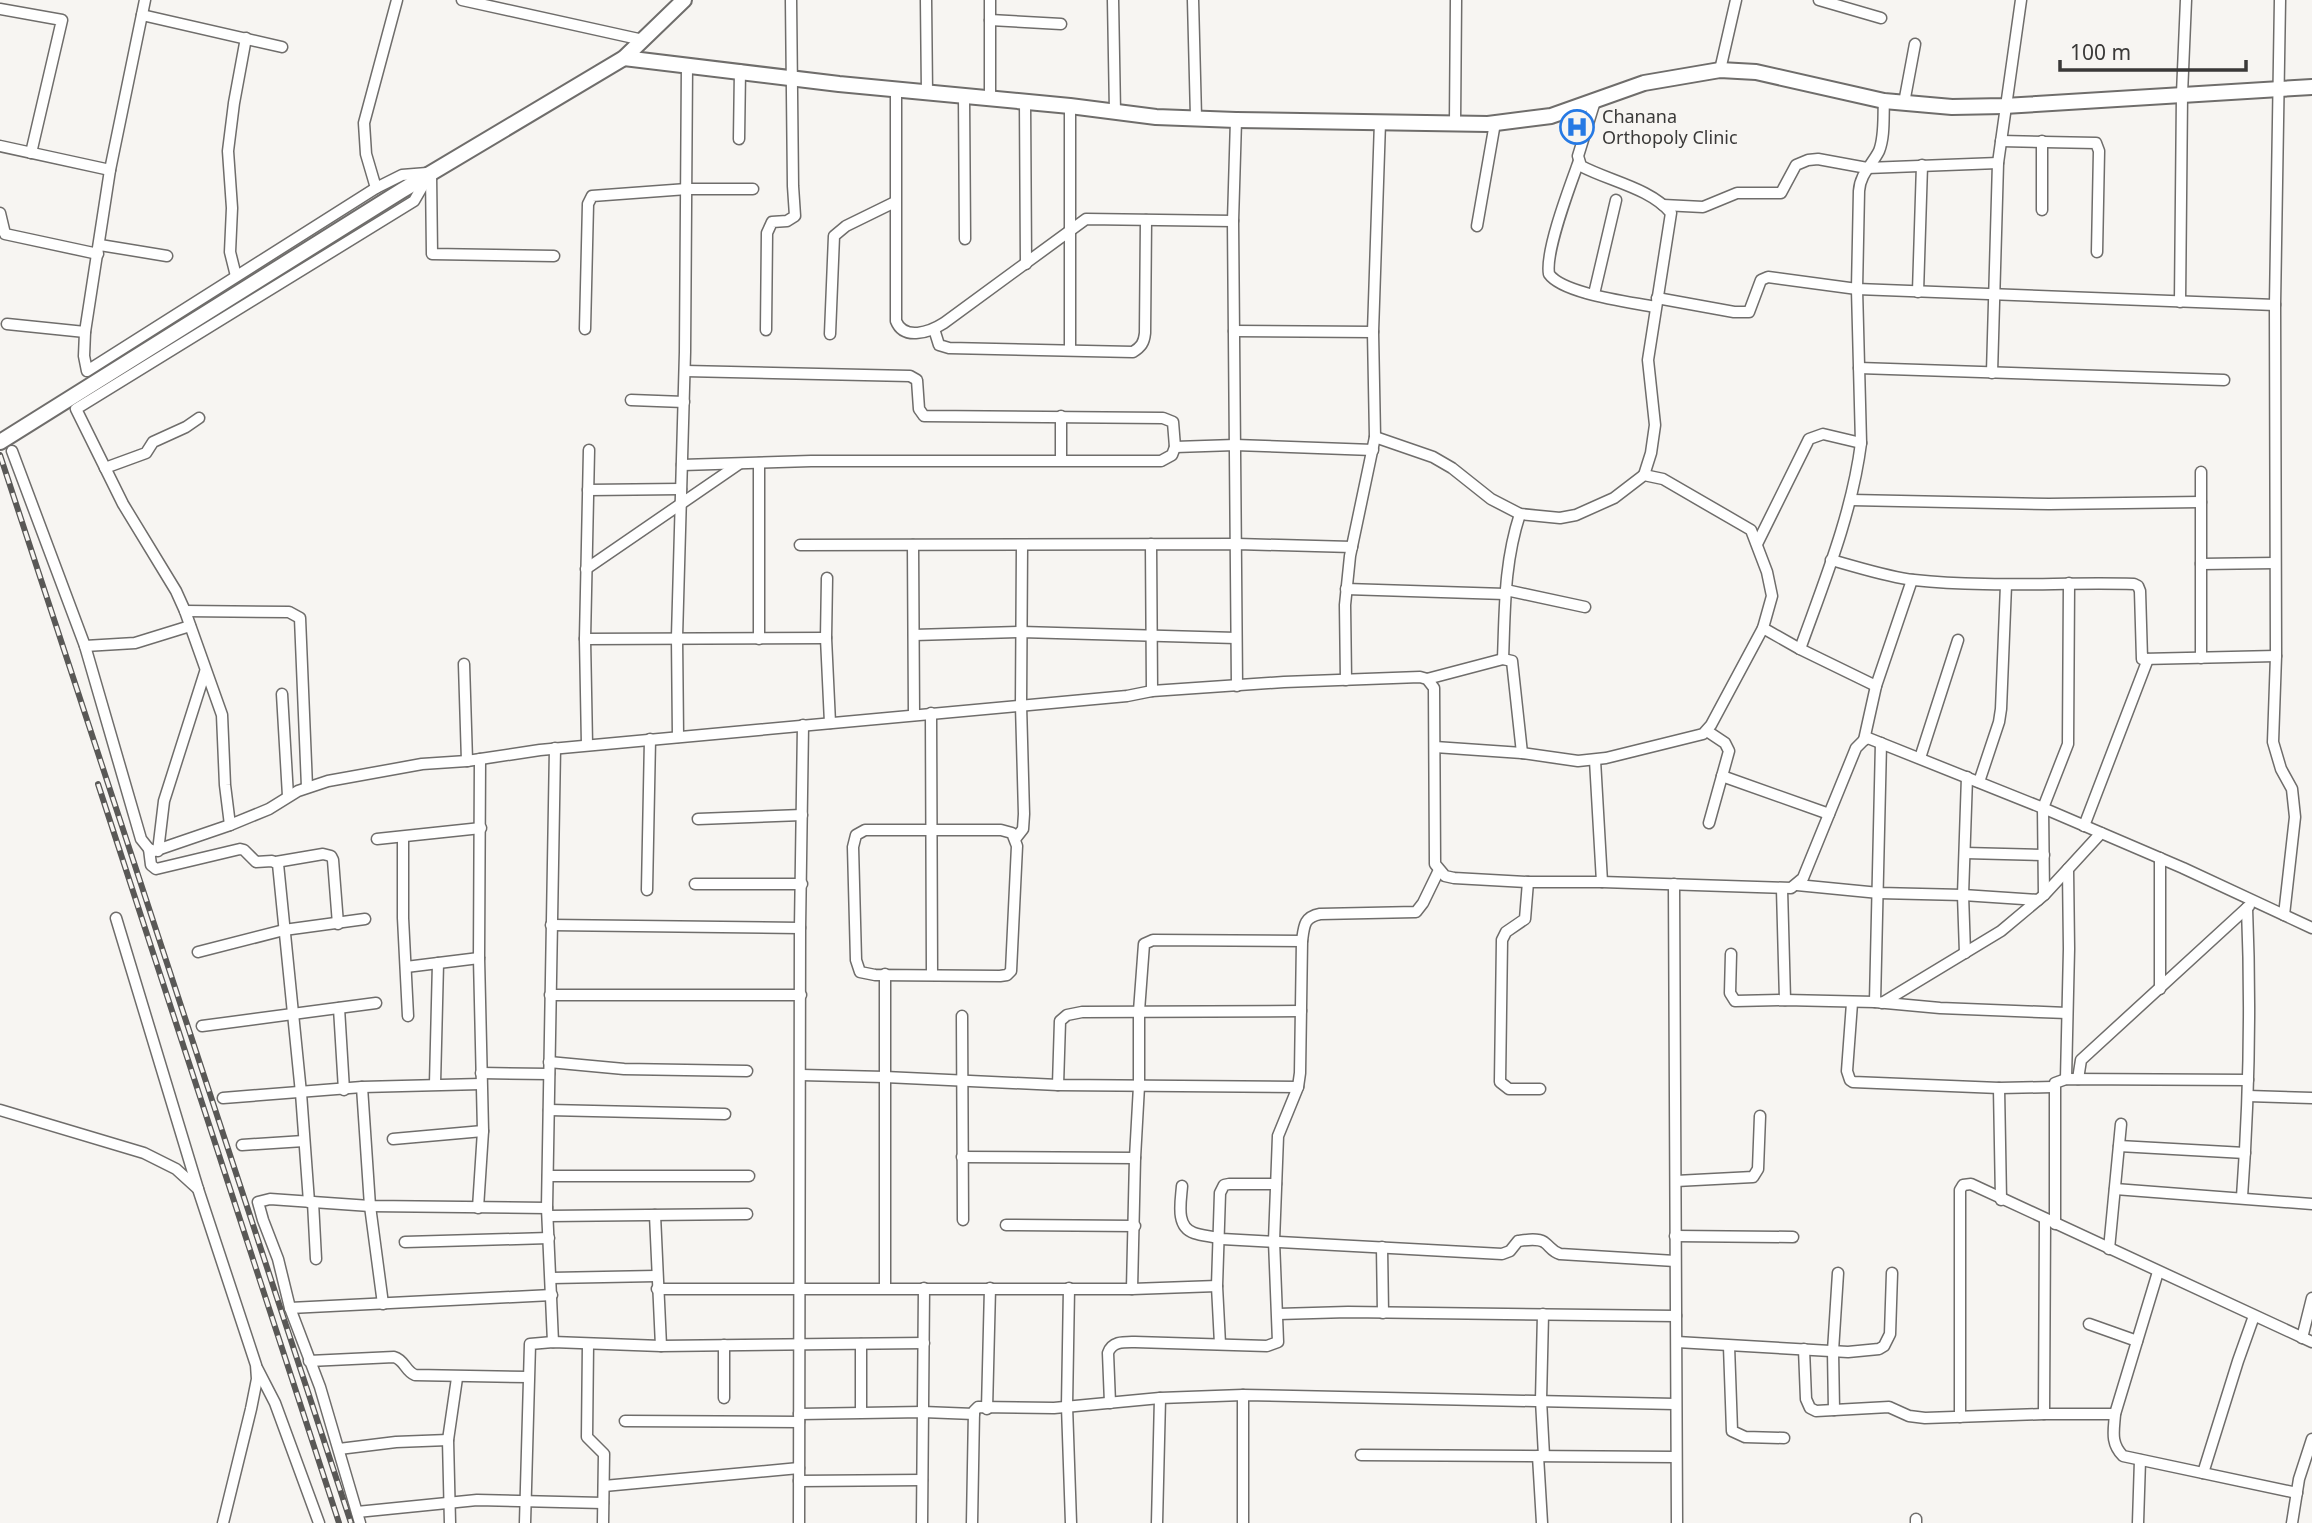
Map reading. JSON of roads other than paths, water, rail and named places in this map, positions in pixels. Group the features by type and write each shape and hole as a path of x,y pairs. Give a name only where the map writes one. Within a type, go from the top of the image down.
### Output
{"street":[{"path":"145,0 110,170 85,332 84,356 87,371 376,188 402,175 431,173"},
{"path":"376,188 366,154 364,123 397,0"},
{"path":"462,0 643,40"},
{"path":"154,850 141,839 85,646 6,446 401,191 624,58 684,0"},
{"path":"766,330 767,233 772,222 787,221 795,216 796,210 793,186 791,0"},
{"path":"926,0 927,93"},
{"path":"990,0 990,98"},
{"path":"1113,0 1115,112"},
{"path":"1193,0 1196,117"},
{"path":"1455,123 1456,0"},
{"path":"1819,0 1881,19"},
{"path":"1992,373 1998,163 2021,0"},
{"path":"2180,302 2182,94 2186,0"},
{"path":"2280,0 2275,305 2276,656 2273,741 2276,756 2292,789 2295,817 2284,915"},
{"path":"1720,70 1732,3"},
{"path":"0,9 62,20 31,153"},
{"path":"142,15 282,47"},
{"path":"990,20 1060,24"},
{"path":"236,276 230,252 232,208 229,151 234,103 246,38"},
{"path":"1903,103 1915,44"},
{"path":"624,58 1156,117 1236,120 1495,123 1551,116 1655,80 1720,70 1756,72 1884,101 1952,107 2312,87"},
{"path":"678,737 677,637 685,371 687,64"},
{"path":"739,139 740,70"},
{"path":"896,89 897,321 901,330 908,333 934,329 1086,219 1233,221"},
{"path":"964,96 965,239"},
{"path":"1595,101 1548,269 1552,279 1558,283 1594,293 1656,303 1744,313 1753,308 1758,285 1764,277 1857,289 2275,305"},
{"path":"1800,649 1851,500 1861,443 1857,289 1859,184 1882,142 1884,101"},
{"path":"1025,102 1026,264"},
{"path":"1070,106 1070,349"},
{"path":"1236,120 1233,221 1237,686"},
{"path":"1346,680 1346,589 1375,436 1373,332 1380,122"},
{"path":"1477,226 1495,123"},
{"path":"2001,141 2096,143 2097,252"},
{"path":"2042,141 2042,210"},
{"path":"0,146 110,170"},
{"path":"1662,205 1703,207 1737,193 1781,193 1796,165 1808,160 1818,159 1867,168 1998,163"},
{"path":"1375,436 1433,457 1452,468 1491,499 1520,514 1560,518 1576,515 1614,498 1644,475 1651,453 1655,425 1648,360 1671,214 1662,205 1581,166 1578,161"},
{"path":"1918,292 1922,165"},
{"path":"431,173 432,254 554,256"},
{"path":"230,825 224,775 222,715 185,611 176,591 123,504 76,409 414,201 431,173"},
{"path":"585,329 589,200 597,194 687,189 753,189"},
{"path":"1594,293 1616,200"},
{"path":"830,334 834,236 846,226 895,202"},
{"path":"0,213 5,234 99,250 167,256"},
{"path":"934,329 939,345 949,348 1133,352 1140,348 1144,341 1146,220"},
{"path":"7,324 85,332"},
{"path":"1234,331 1373,332"},
{"path":"1859,368 2224,380"},
{"path":"682,465 1161,461 1172,455 1175,447 1174,426 1170,419 925,416 919,409 916,380 910,376 685,371"},
{"path":"631,400 684,402"},
{"path":"1061,416 1061,460"},
{"path":"105,468 146,453 153,442 199,418"},
{"path":"1757,544 1809,439 1823,434 1861,443"},
{"path":"1175,447 1235,445 1373,450"},
{"path":"587,745 585,639 589,450"},
{"path":"759,463 759,639"},
{"path":"586,569 740,464"},
{"path":"2201,472 2201,657"},
{"path":"1436,747 1522,753 1562,760 1595,760 1697,736 1707,731 1763,628 1772,597 1751,530 1663,479 1644,475"},
{"path":"588,490 681,489"},
{"path":"1851,500 2049,504 2201,502"},
{"path":"1503,659 1509,553 1520,514"},
{"path":"1152,544 1152,691"},
{"path":"800,545 1237,544 1352,547"},
{"path":"913,545 914,715"},
{"path":"1016,838 1001,830 865,830 856,835 857,968 860,972 1000,976 1011,971 1016,838 1023,829 1024,814 1021,705 1022,545"},
{"path":"1831,560 1912,580 2006,585 2069,583 2138,586 2142,659 2276,656"},
{"path":"2201,564 2275,563"},
{"path":"827,578 826,638 830,723"},
{"path":"1797,885 1803,878 1856,748 1864,740 1877,686 1912,580"},
{"path":"2041,897 2043,808 2068,744 2069,583"},
{"path":"1979,782 2001,709 2006,585"},
{"path":"1346,589 1505,592 1585,607"},
{"path":"185,611 289,612 300,618 307,787"},
{"path":"85,646 135,643 190,626"},
{"path":"1763,628 1877,686"},
{"path":"914,635 1021,632 1236,638"},
{"path":"585,639 826,638"},
{"path":"1920,758 1958,640"},
{"path":"154,850 269,809 307,787 422,764 467,761 555,748 1127,696 1152,691 1346,680 1427,679 1503,659 1514,664 1522,753"},
{"path":"2084,826 2148,659"},
{"path":"464,664 467,761"},
{"path":"205,672 164,801 150,865 156,869 240,849 256,862 276,862 323,854 331,856 338,924"},
{"path":"1427,679 1434,688 1434,856 1435,864 1446,876 1528,882 1782,889 1797,885 1879,893 2041,897"},
{"path":"282,694 288,796"},
{"path":"931,713 932,974"},
{"path":"799,1523 803,725"},
{"path":"1707,731 1728,746 1709,823"},
{"path":"647,890 650,739"},
{"path":"1864,740 1873,739 2043,808 2160,858 2251,905 2284,915 2312,928"},
{"path":"1878,1003 1881,743"},
{"path":"553,1342 547,1212 555,748"},
{"path":"478,1208 483,1131 479,958 480,759"},
{"path":"1595,760 1602,882"},
{"path":"1722,776 1829,814"},
{"path":"1965,953 1963,895 1967,777"},
{"path":"698,819 802,815"},
{"path":"377,839 481,828"},
{"path":"1878,1003 2001,931 2041,897 2101,833"},
{"path":"403,838 408,1016"},
{"path":"1965,853 2044,855"},
{"path":"2160,858 2160,989"},
{"path":"276,862 279,869 316,1259"},
{"path":"2066,1079 2068,869"},
{"path":"1110,1403 1108,1353 1114,1344 1276,1344 1276,1184 1280,1128 1298,1087 1301,1063 1302,941 1305,921 1311,916 1416,912 1439,870"},
{"path":"1528,882 1525,919 1506,932 1502,940 1500,1082 1510,1088 1540,1088"},
{"path":"695,884 802,884"},
{"path":"1674,884 1677,1523"},
{"path":"1782,889 1785,1000"},
{"path":"2078,1079 2081,1060 2251,905"},
{"path":"2242,1197 2248,1096 2251,905"},
{"path":"116,918 198,1189 256,1365 275,1403 319,1523"},
{"path":"198,952 284,930 365,919"},
{"path":"551,925 800,928"},
{"path":"1132,1289 1143,949 1148,941 1302,941"},
{"path":"1731,954 1731,998 1735,1002 1785,1000 1878,1003 2067,1013"},
{"path":"405,967 479,958"},
{"path":"435,1084 438,963"},
{"path":"885,974 886,1288"},
{"path":"550,995 801,995"},
{"path":"202,1026 376,1003"},
{"path":"1852,1003 1847,1071 1850,1080 1859,1083 1999,1088 2053,1087"},
{"path":"339,1008 344,1090"},
{"path":"1058,1085 1059,1032 1063,1017 1082,1012 1301,1011"},
{"path":"962,1016 963,1220"},
{"path":"549,1062 624,1069 747,1071"},
{"path":"222,1098 548,1074"},
{"path":"801,1075 1058,1085 1298,1087"},
{"path":"2044,1414 2053,1087 2058,1081 2066,1079 2248,1080"},
{"path":"362,1087 369,1206 383,1304"},
{"path":"1999,1088 2001,1200"},
{"path":"2248,1096 2312,1098"},
{"path":"0,1110 144,1153 176,1169 198,1189"},
{"path":"549,1110 725,1114"},
{"path":"1676,1181 1753,1177 1758,1169 1760,1116"},
{"path":"2109,1249 2121,1124"},
{"path":"393,1139 483,1131"},
{"path":"242,1145 304,1141"},
{"path":"2119,1146 2245,1153"},
{"path":"962,1157 1135,1158"},
{"path":"548,1175 750,1175"},
{"path":"1220,1344 1217,1238 1220,1193 1224,1185 1276,1184"},
{"path":"1960,1418 1960,1190 1964,1185 1971,1184 2307,1340 2312,1298"},
{"path":"1182,1186 1183,1224 1194,1233 1217,1238 1502,1254 1510,1251 1518,1241 1537,1240 1555,1253 1675,1261"},
{"path":"2115,1189 2312,1204"},
{"path":"360,1523 339,1449 290,1308 278,1258 258,1203 264,1199 369,1206 547,1212 747,1214"},
{"path":"655,1215 661,1346"},
{"path":"1006,1225 1135,1226"},
{"path":"1675,1236 1793,1237"},
{"path":"405,1241 549,1238"},
{"path":"1382,1247 1383,1312"},
{"path":"2158,1272 2115,1414 2113,1435 2117,1450 2123,1456 2297,1493"},
{"path":"1833,1410 1833,1351 1838,1273"},
{"path":"1676,1342 1872,1351 1884,1346 1890,1334 1892,1273"},
{"path":"551,1278 656,1276"},
{"path":"657,1289 1132,1289 1217,1286"},
{"path":"922,1523 925,1288"},
{"path":"986,1409 989,1288"},
{"path":"1069,1288 1067,1406 1071,1523"},
{"path":"290,1308 552,1295"},
{"path":"1278,1314 1383,1312 1676,1316"},
{"path":"1542,1523 1543,1314"},
{"path":"2203,1473 2254,1316"},
{"path":"2088,1324 2137,1341"},
{"path":"525,1523 530,1344 553,1342 661,1346 925,1343"},
{"path":"861,1343 861,1412"},
{"path":"588,1344 587,1437 604,1454 603,1523"},
{"path":"724,1345 724,1398"},
{"path":"1729,1346 1732,1431 1745,1437 1784,1438"},
{"path":"1804,1349 1807,1405 1816,1411 1889,1407 1918,1418 2115,1414"},
{"path":"309,1361 394,1357 403,1362 406,1369 415,1376 528,1377"},
{"path":"223,1523 251,1409 257,1379 256,1365"},
{"path":"450,1523 448,1440 457,1378"},
{"path":"1243,1395 1243,1523"},
{"path":"972,1523 975,1408 1067,1406 1160,1398 1243,1395 1675,1404"},
{"path":"1157,1523 1160,1398"},
{"path":"625,1420 799,1418 861,1412 974,1414"},
{"path":"2292,1523 2312,1439"},
{"path":"339,1449 396,1442 448,1440"},
{"path":"1361,1455 1675,1457"},
{"path":"2138,1523 2140,1460"},
{"path":"604,1486 799,1468"},
{"path":"799,1480 922,1479"},
{"path":"357,1512 477,1500 603,1503"}],"railway":[{"path":"0,455 351,1523"},
{"path":"98,784 339,1523"}],"place":[{"name":"Chanana Orthopoly Clinic","path":"1577,127"}]}
